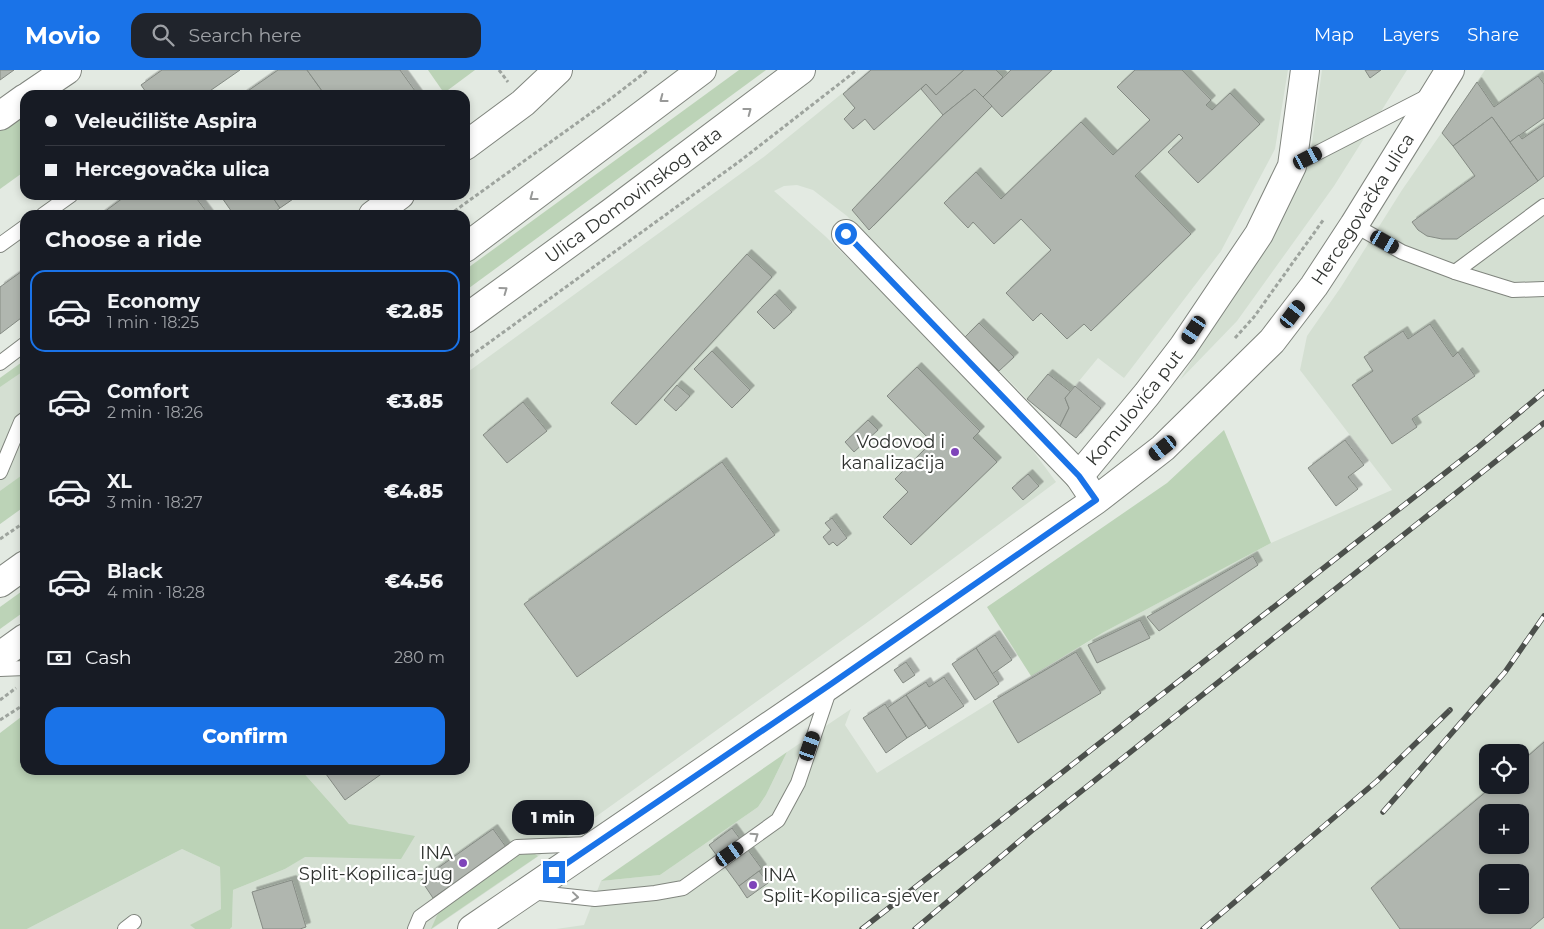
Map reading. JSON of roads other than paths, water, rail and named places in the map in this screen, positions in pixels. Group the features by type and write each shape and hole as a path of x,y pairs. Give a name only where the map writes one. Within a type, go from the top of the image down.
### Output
{"street":[{"path":"470,142 523,103 558,70"},
{"path":"470,244 702,70"},
{"name":"Ulica Domovinskog rata","path":"470,315 612,212 801,70"},
{"name":"Komulovića put","path":"1079,476 1147,394 1189,338 1259,234 1292,166 1305,70"},
{"path":"39,90 60,79"},
{"name":"Hercegovačka ulica","path":"486,925 526,891 831,684 1096,500 1163,448 1272,341 1314,286 1443,81"},
{"path":"0,116 20,102"},
{"path":"380,210 393,200"},
{"path":"846,234 1079,476 1096,500"},
{"path":"0,583 20,569"},
{"path":"0,656 20,642"}],"lane":[{"path":"1292,166 1443,81"},
{"path":"50,210 64,200"},
{"path":"1455,272 1544,206"},
{"path":"1354,225 1402,252 1455,272 1513,290 1544,289"},
{"path":"0,245 20,231"},
{"path":"0,363 20,348"},
{"path":"0,472 20,424"},
{"path":"0,669 20,668"},
{"path":"526,891 595,899 683,888 778,820 798,783 831,684"},
{"path":"415,929 420,918 516,847 596,844"}],"railway":[{"path":"862,929 1477,448 1544,392"},
{"path":"915,929 1035,828 1544,423"},
{"path":"1383,812 1505,672 1544,616"},
{"path":"1203,929 1377,781 1450,710"}],"place":[{"name":"Vodovod i kanalizacija","path":"955,452"},
{"name":"INA Split-Kopilica-jug","path":"463,863"},
{"name":"INA Split-Kopilica-sjever","path":"753,885"}]}
